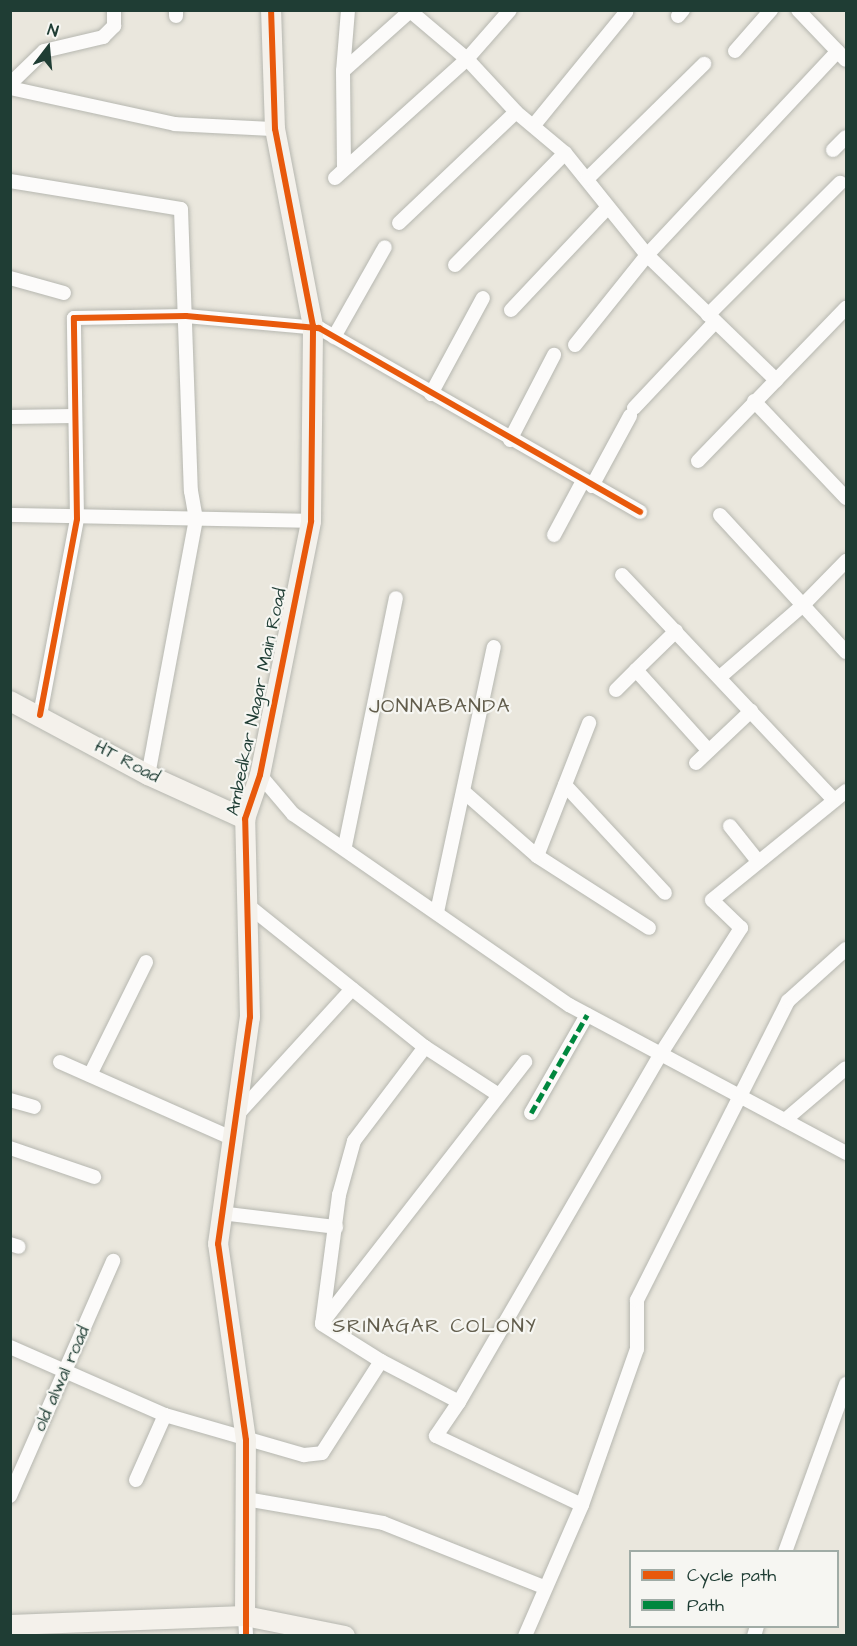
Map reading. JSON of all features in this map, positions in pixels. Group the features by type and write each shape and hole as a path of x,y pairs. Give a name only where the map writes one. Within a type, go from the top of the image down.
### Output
{"street":[{"path":"10,86 44,51 103,37 114,26 114,10"},
{"name":"Ambedkar Nagar Main Road","path":"245,1626 246,1440 222,1289 220,1213 234,1139 250,1017 245,903 245,819 260,775 311,521 313,326 275,129 272,10"},
{"path":"348,10 339,173 467,59 504,13"},
{"path":"735,51 771,10"},
{"path":"575,345 647,255 842,56 798,10"},
{"path":"343,71 409,11 467,59 516,112 565,153 588,178 607,208 647,255 776,380"},
{"path":"534,125 626,12"},
{"path":"588,178 704,64"},
{"path":"10,86 175,123 275,129"},
{"path":"399,224 516,112"},
{"path":"833,150 846,137"},
{"path":"455,265 565,153"},
{"path":"10,181 181,209 191,491 196,519 148,775"},
{"path":"554,535 632,412 712,319 840,183"},
{"path":"510,310 607,208"},
{"path":"334,337 385,247"},
{"path":"10,278 64,293"},
{"path":"431,394 483,298"},
{"path":"698,461 846,308"},
{"path":"40,715 77,519 74,318 186,316 313,326 639,513"},
{"path":"510,440 554,355"},
{"path":"754,401 846,498"},
{"path":"10,417 74,416"},
{"path":"10,515 77,519 311,521"},
{"path":"720,515 846,652"},
{"path":"720,677 803,605 846,561"},
{"path":"622,575 834,800"},
{"path":"345,846 396,597"},
{"path":"616,690 676,631"},
{"path":"437,912 494,647"},
{"path":"636,670 708,750"},
{"name":"HT Road","path":"10,701 40,715 148,775 245,819"},
{"path":"696,763 751,711"},
{"path":"537,856 589,723"},
{"path":"260,775 293,814 345,846 587,1015 846,1153"},
{"path":"565,785 665,893"},
{"path":"582,1505 570,1496 506,1472 436,1436 459,1402 660,1055 741,928 712,900 757,860 846,791"},
{"path":"464,792 537,856 649,927"},
{"path":"730,826 757,860"},
{"path":"245,903 425,1047 497,1094"},
{"path":"525,1635 544,1587 582,1505 637,1349 637,1300 788,1001 846,949"},
{"path":"90,1075 146,962"},
{"path":"235,1118 352,989"},
{"path":"531,1113 587,1015"},
{"path":"322,1324 339,1195 354,1140 425,1047"},
{"path":"60,1062 234,1139"},
{"path":"322,1324 497,1094 525,1062"},
{"path":"785,1120 846,1068"},
{"path":"10,1100 34,1107"},
{"path":"10,1148 94,1177"},
{"path":"220,1213 336,1227"},
{"name":"old alwal road","path":"10,1496 113,1261"},
{"path":"322,1324 381,1361 459,1402"},
{"path":"10,1347 165,1415 304,1455 322,1453 381,1361"},
{"path":"785,1550 846,1384"},
{"path":"136,1480 165,1415"},
{"path":"246,1500 383,1523 544,1587"},
{"path":"10,1624 245,1626 342,1635"}],"marked path":[{"path":"531,1113 587,1015"}],"cycle path":[{"path":"246,1636 246,1440 218,1244 250,1017 245,819 260,775 311,521 313,326 275,129 271,10"},
{"path":"40,715 77,519 74,318 186,316 319,328 640,512"}],"district":[{"name":"JONNABANDA","path":"440,706"},
{"name":"SRINAGAR COLONY","path":"435,1326"}]}
